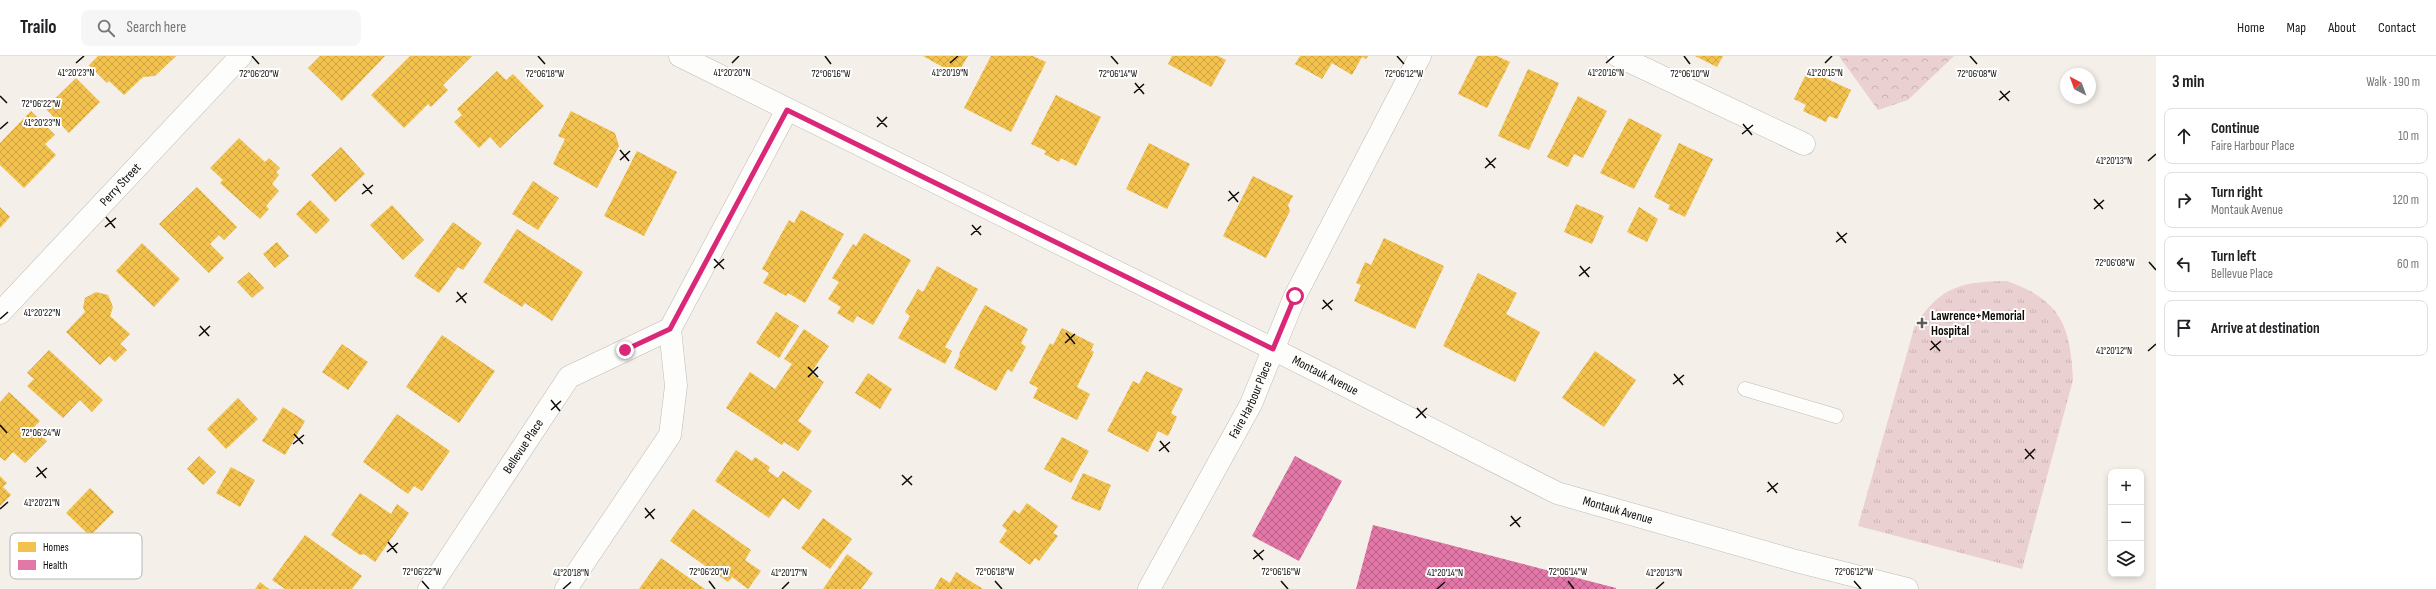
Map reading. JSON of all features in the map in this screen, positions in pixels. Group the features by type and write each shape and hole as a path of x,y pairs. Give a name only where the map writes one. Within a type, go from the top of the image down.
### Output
{"street":[{"name":"Perry Street","path":"0,313 241,56"},
{"name":"Montauk Avenue","path":"680,56 1273,349 1556,493 1796,561 1907,589"},
{"name":"Faire Harbour Place","path":"1149,589 1251,404 1295,296 1420,56"},
{"path":"1626,58 1804,144"},
{"path":"566,589 670,435 676,386 670,329 787,110"},
{"name":"Bellevue Place","path":"429,589 569,377 670,329"}],"lane":[{"path":"1745,389 1836,416"}],"green space":[{"path":"1839,56 1954,56 1908,100 1878,110"},
{"path":"2007,281 2040,297 2060,318 2069,345 2073,380 2022,569 1858,526 1915,325 1934,301 1954,288 1977,283"}],"building: Homes":[{"path":"98,56 176,56 155,76 143,77 124,95 109,81 107,83 89,65"},
{"path":"320,56 385,56 342,101 308,68"},
{"path":"410,56 472,56 443,85 448,90 431,107 428,104 404,128 371,95"},
{"path":"923,56 968,56 957,75"},
{"path":"991,56 1033,56 1046,62 1011,132 964,108"},
{"path":"1172,56 1218,56 1226,60 1211,87 1168,64"},
{"path":"1300,56 1368,56 1366,59 1362,57 1352,75 1332,63 1322,79 1295,64"},
{"path":"1477,56 1497,56 1510,62 1487,108 1458,94"},
{"path":"1695,56 1723,56 1717,67"},
{"path":"1528,69 1559,83 1529,150 1498,136"},
{"path":"1808,70 1851,90 1837,119 1829,116 1826,122 1803,111 1806,105 1794,99"},
{"path":"497,71 506,80 513,74 544,106 500,148 490,137 479,148 454,122 462,115 457,109"},
{"path":"76,78 100,102 69,133 45,108"},
{"path":"1056,95 1101,117 1076,166 1061,158 1059,162 1044,154 1046,151 1031,144"},
{"path":"1578,96 1607,111 1583,158 1574,154 1568,167 1547,157"},
{"path":"31,111 55,135 45,144 56,155 24,188 0,165 0,143"},
{"path":"571,111 615,133 619,146 597,188 553,164 565,139 558,136"},
{"path":"1629,118 1662,135 1634,189 1600,173"},
{"path":"239,138 265,162 269,158 280,168 276,172 279,175 272,184 279,191 266,206 269,209 260,219 220,183 223,180 210,168"},
{"path":"1149,143 1190,164 1167,209 1126,189"},
{"path":"1679,143 1713,159 1685,217 1668,209 1670,205 1654,197"},
{"path":"341,147 365,174 335,202 311,175"},
{"path":"637,151 677,172 644,236 604,216"},
{"path":"1253,176 1293,196 1288,205 1290,211 1266,258 1223,236"},
{"path":"533,181 559,198 538,230 512,214"},
{"path":"197,187 237,227 224,240 219,235 210,244 224,258 209,273 159,224"},
{"path":"310,200 330,220 316,234 296,214"},
{"path":"1576,204 1604,216 1592,244 1564,232"},
{"path":"392,205 424,240 403,260 370,225"},
{"path":"0,207 10,217 0,228"},
{"path":"1639,207 1658,219 1647,242 1627,232"},
{"path":"801,210 844,234 805,303 788,293 786,296 763,283 769,273 762,269 789,220 794,223"},
{"path":"453,222 482,243 463,270 458,267 439,293 414,276"},
{"path":"517,229 583,272 552,321 525,303 522,307 483,282"},
{"path":"864,233 911,260 873,325 857,316 853,323 837,313 841,307 828,299 839,282 832,278 853,244 856,246"},
{"path":"1384,238 1444,266 1415,329 1354,301 1361,285 1356,283 1365,262 1371,265"},
{"path":"277,242 289,256 275,268 263,254"},
{"path":"142,243 180,279 154,307 116,271"},
{"path":"937,266 978,289 945,347 952,351 945,364 898,338 910,316 905,312 918,289 923,292"},
{"path":"249,272 264,288 252,298 237,282"},
{"path":"1478,273 1517,293 1506,314 1540,332 1515,382 1443,346"},
{"path":"96,292 108,295 113,307 110,316 130,334 120,344 127,350 115,362 109,356 100,365 66,332 85,312 83,307 85,298"},
{"path":"985,305 1028,329 1021,343 1026,347 1012,372 1008,369 996,391 954,368 960,355 959,354"},
{"path":"776,312 799,326 779,358 756,343"},
{"path":"1062,328 1094,344 1091,350 1094,352 1077,387 1090,394 1077,420 1033,398 1038,388 1029,383 1050,343 1053,345"},
{"path":"804,329 829,346 811,373 824,382 798,421 812,431 798,451 784,442 782,445 726,408 750,372 775,389 792,364 784,359"},
{"path":"442,335 495,371 459,423 406,387"},
{"path":"342,344 368,362 348,390 322,372"},
{"path":"49,350 103,400 92,412 80,400 63,418 27,386 34,379 27,373"},
{"path":"1595,351 1636,380 1604,427 1562,398"},
{"path":"1146,371 1183,389 1171,413 1177,417 1168,436 1158,431 1148,452 1107,431 1133,381 1139,384"},
{"path":"868,373 892,389 880,409 855,393"},
{"path":"9,392 40,421 33,428 47,441 25,463 13,452 5,461 0,457 0,402"},
{"path":"238,398 258,419 226,449 207,429"},
{"path":"283,407 305,421 285,455 262,441"},
{"path":"397,414 450,451 422,491 414,486 408,494 363,462"},
{"path":"1062,437 1089,451 1071,483 1044,469"},
{"path":"736,450 752,461 755,457 770,467 768,471 778,478 783,471 812,491 799,510 783,498 769,518 715,481"},
{"path":"199,456 216,472 203,485 187,469"},
{"path":"231,467 255,480 240,507 216,493"},
{"path":"1083,473 1111,485 1100,511 1071,499"},
{"path":"0,476 7,483 3,487 11,495 0,506"},
{"path":"90,488 114,512 93,533 87,533 66,513"},
{"path":"360,493 391,514 397,504 409,513 375,562 364,554 360,555 331,535"},
{"path":"1027,503 1058,526 1053,533 1058,536 1039,561 1035,558 1030,565 999,542 1007,530 1002,526 1014,510 1019,514"},
{"path":"693,509 751,550 745,560 761,571 748,589 732,577 728,582 670,541"},
{"path":"823,518 852,539 830,569 801,548"},
{"path":"305,535 362,576 352,589 285,589 272,580"},
{"path":"847,554 873,573 861,589 823,589"},
{"path":"661,558 705,589 639,589"},
{"path":"956,572 983,589 934,589 941,577 950,583"},
{"path":"260,582 269,589 255,589"}],"building: Health":[{"path":"1295,456 1342,481 1299,561 1252,536"},
{"path":"1373,525 1616,588 1616,589 1356,589"}],"place":[{"name":"Lawrence+Memorial Hospital","path":"1922,323"}],"route":[{"path":"625,350 670,329 787,110 1273,349 1295,296"}]}
